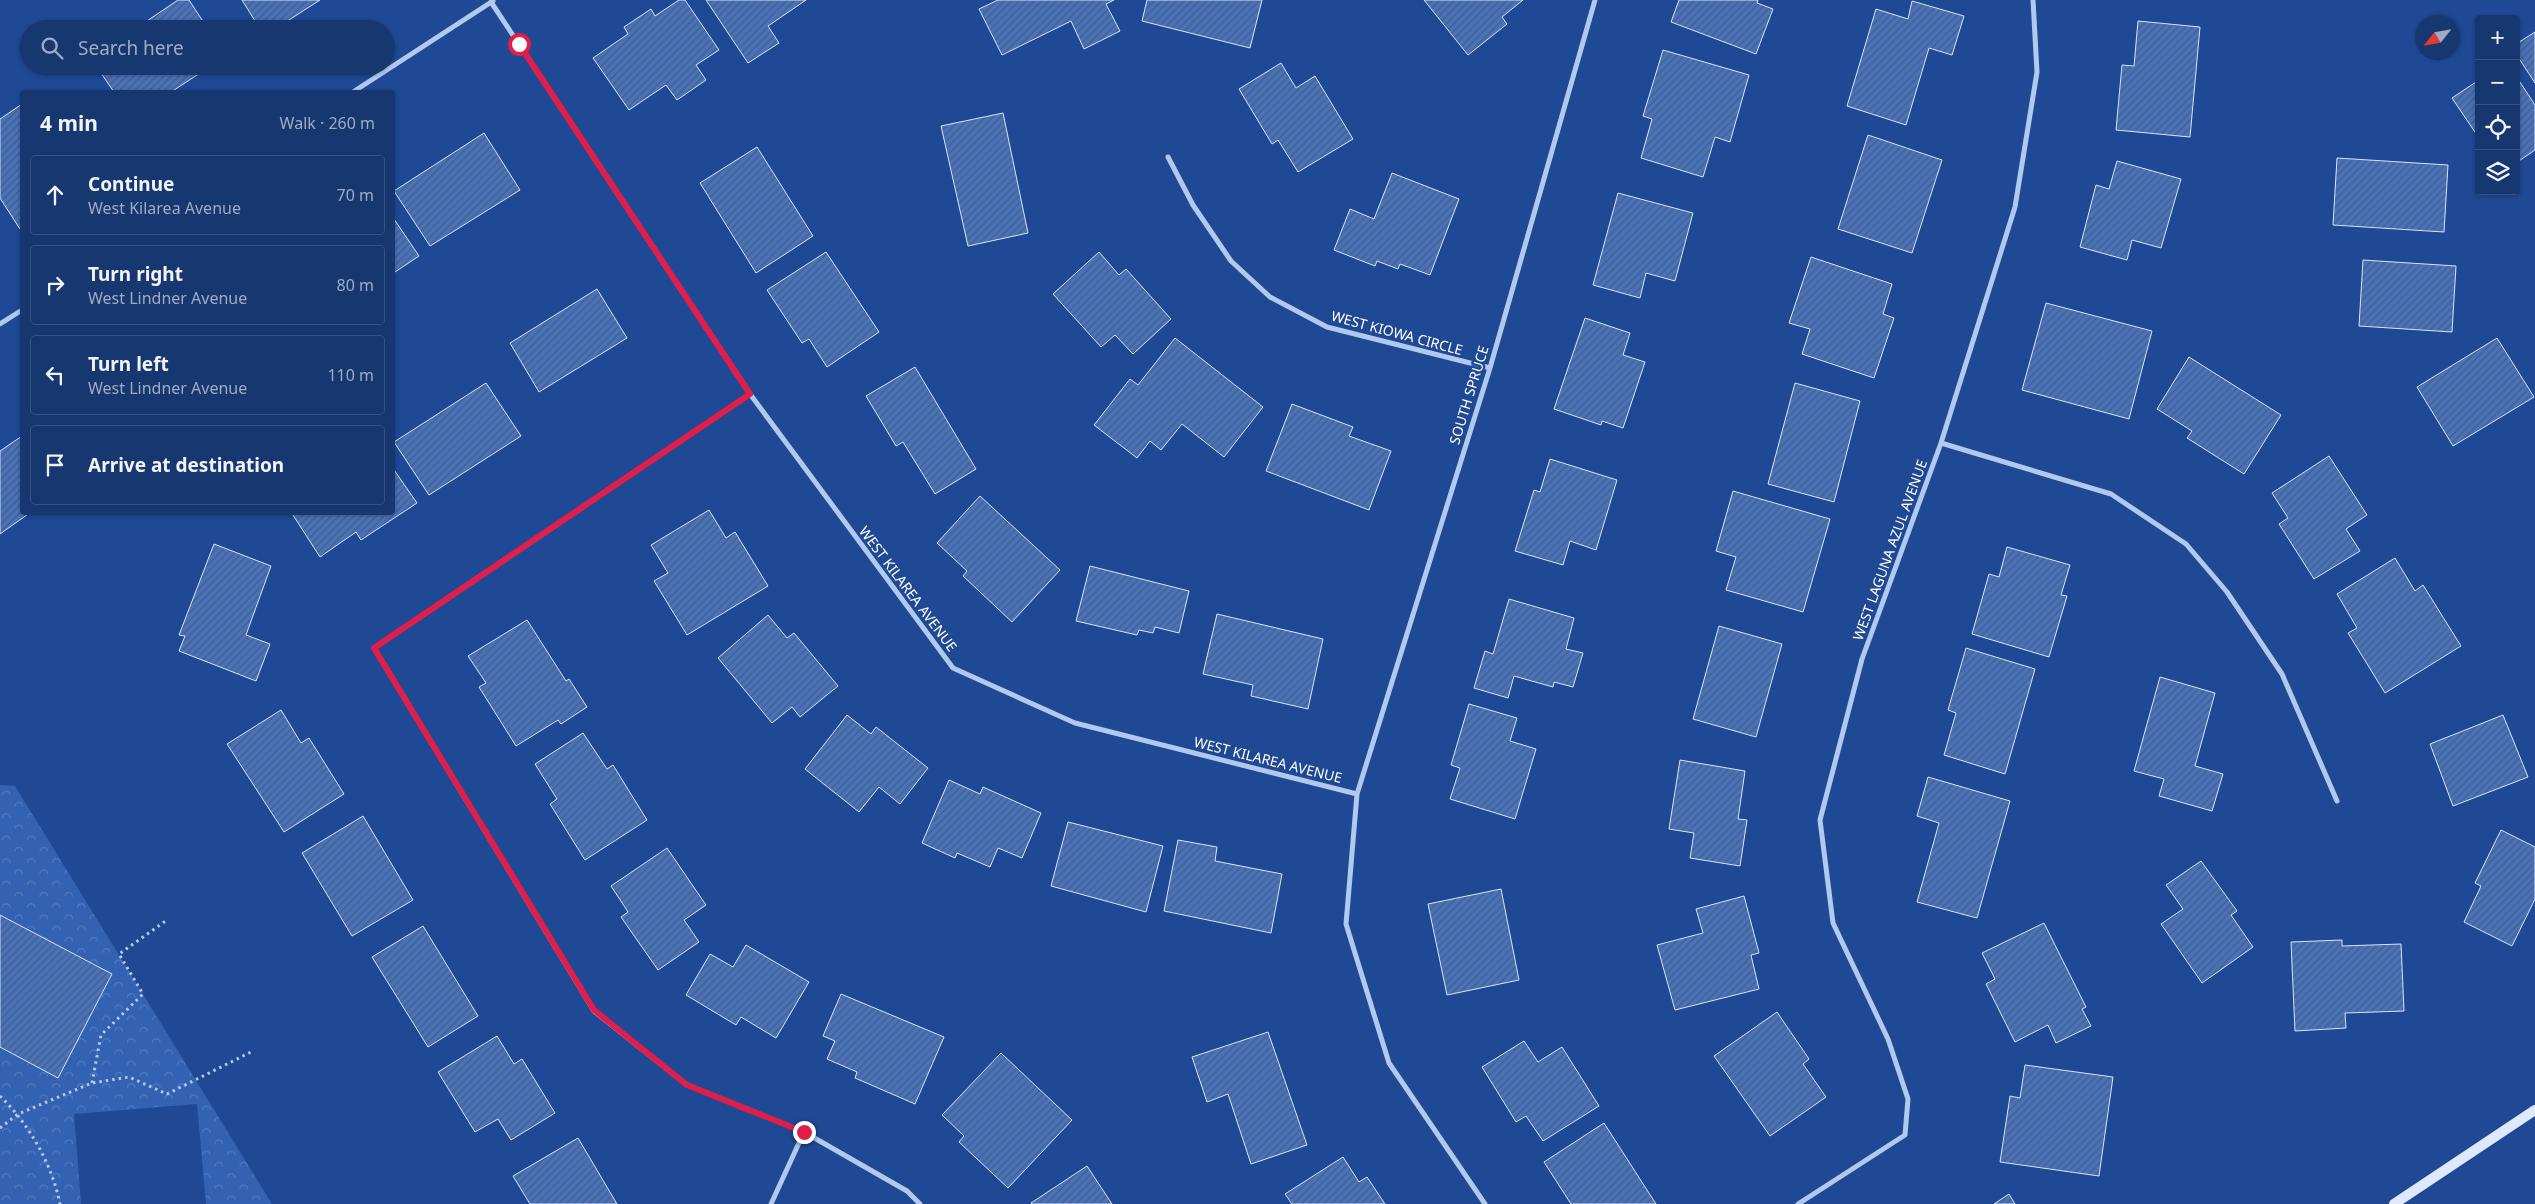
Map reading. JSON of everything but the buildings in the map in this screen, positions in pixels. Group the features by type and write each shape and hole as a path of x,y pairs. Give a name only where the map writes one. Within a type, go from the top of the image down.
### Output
{"main road":[{"path":"2394,1204 2535,1110"}],"street":[{"name":"SOUTH SPRUCE","path":"1357,794 1490,368 1595,0"},
{"name":"WEST LAGUNA AZUL AVENUE","path":"1798,1204 1905,1135 1908,1099 1888,1038 1833,923 1820,820 1862,659 1941,443 2015,207 2037,72 2033,0"},
{"path":"395,65 492,1"},
{"name":"WEST KILAREA AVENUE","path":"492,1 750,394 953,668 1075,723 1357,794 1346,924 1389,1063 1485,1204"},
{"path":"356,90 379,75"},
{"name":"WEST KIOWA CIRCLE","path":"1168,156 1193,206 1231,261 1270,297 1326,327 1490,368"},
{"path":"0,324 20,311"},
{"path":"750,394 374,648 594,1010 687,1085 804,1132 907,1191 920,1204"},
{"path":"1941,443 2111,494 2186,544 2227,592 2282,674 2337,802"},
{"path":"771,1204 804,1132"}],"path":[{"path":"92,1083 101,1035 143,994 119,954 167,920"},
{"path":"0,1128 18,1114 92,1083 129,1077 166,1094 251,1052"},
{"path":"0,1096 18,1114 55,1178 60,1204"}],"green space":[{"path":"0,785 15,786 272,1204 206,1204 197,1104 74,1114 81,1204 0,1204 0,1047 58,1078 112,974 0,915"}],"route":[{"path":"519,44 750,394 374,648 594,1010 687,1085 804,1132"}]}
